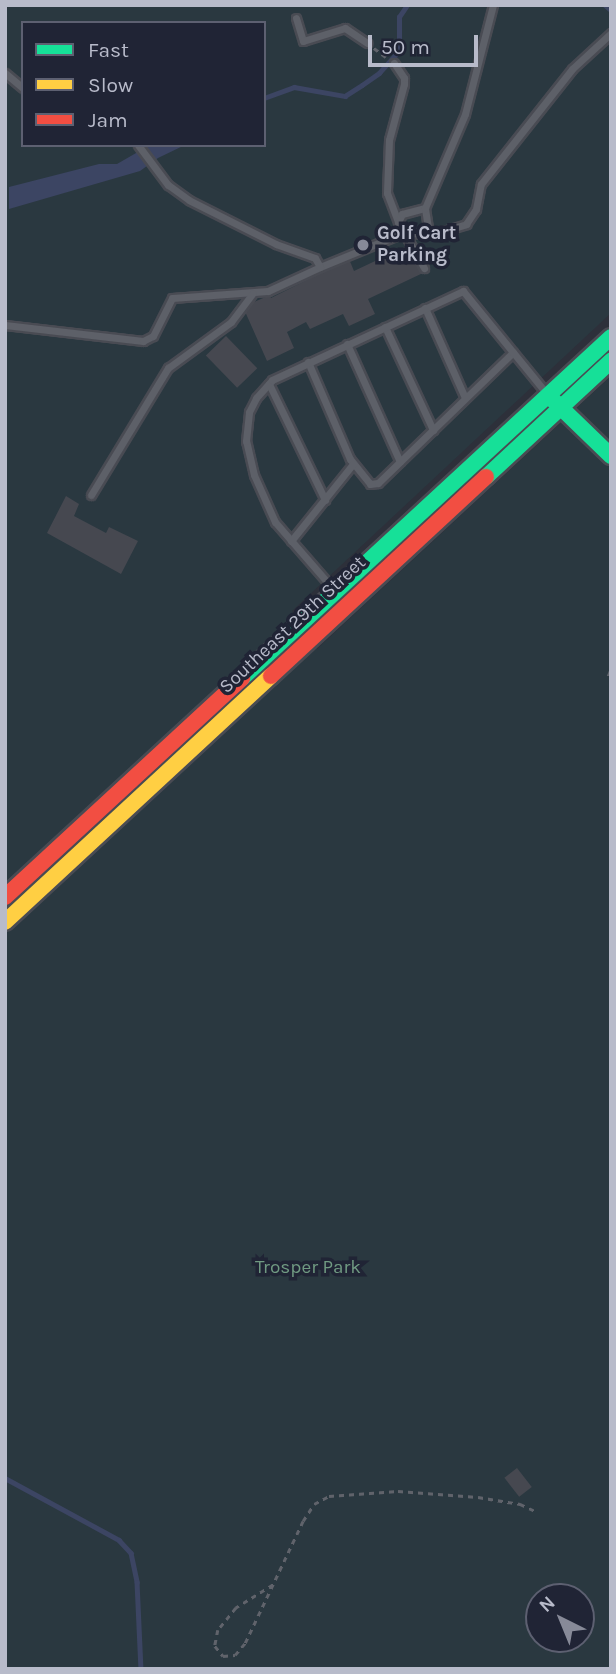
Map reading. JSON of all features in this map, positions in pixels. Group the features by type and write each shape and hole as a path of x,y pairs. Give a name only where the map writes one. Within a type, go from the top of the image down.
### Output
{"main road":[{"name":"Southeast 29th Street","path":"5,897 611,337"},
{"name":"Southeast 29th Street","path":"5,922 611,361"},
{"path":"548,395 611,456"}],"lane":[{"path":"429,234 425,208 465,114 493,5"},
{"path":"296,18 303,41 345,28 367,43"},
{"path":"5,325 143,341 153,336 172,298 268,291 404,233 429,234 452,230 466,223 476,209 481,184 572,69 611,33"},
{"path":"394,63 404,78 389,140 387,193 400,218 404,233 424,268"},
{"path":"5,73 21,86"},
{"path":"140,147 168,185 189,200 276,244 315,258 320,267"},
{"path":"400,218 425,208"},
{"path":"347,604 275,522 259,487 246,441 249,412 269,384 309,362 463,291 548,395"},
{"path":"91,495 169,368 231,322 253,293"},
{"path":"425,309 465,398"},
{"path":"385,327 433,430"},
{"path":"347,344 400,461"},
{"path":"309,362 354,464 370,484 378,483 513,352"},
{"path":"269,384 325,500"},
{"path":"291,541 354,464"}],"path":[{"path":"367,43 394,63"},
{"path":"608,676 611,669"},
{"path":"273,1585 236,1608 218,1630 215,1646 223,1656 235,1655 245,1643 273,1585 303,1521 314,1504 329,1496 398,1491 438,1494 520,1504 537,1512"}],"green space":[{"name":"Trosper Park","path":"5,5 611,5 611,313 292,611 317,649 611,376 611,1669 5,1669"}],"water":[{"path":"147,147 181,147 140,171 9,209 9,187 99,164 117,164"}],"building":[{"path":"409,245 423,273 368,299 375,314 349,326 343,314 310,329 306,322 287,332 294,348 267,361 243,307 270,295 271,298 349,259 354,271"},
{"path":"226,336 257,368 237,388 206,355"},
{"path":"66,496 79,504 74,516 106,533 109,527 138,541 121,574 47,533"},
{"path":"517,1468 532,1487 519,1497 504,1478"}],"waterway":[{"path":"266,97 294,87 345,96 362,85 379,73 395,55 399,44 399,17 407,5"},
{"path":"605,5 611,10"},
{"path":"5,1478 119,1540 131,1553 137,1582 141,1669"}],"traffic: fast":[{"path":"242,678 611,337"},
{"path":"486,477 611,361"},
{"path":"552,399 611,456"}],"traffic: slow":[{"path":"5,922 271,676"}],"traffic: jam":[{"path":"271,676 486,477"},
{"path":"5,897 242,678"}],"place":[{"name":"Golf Cart Parking","path":"363,245"}]}
